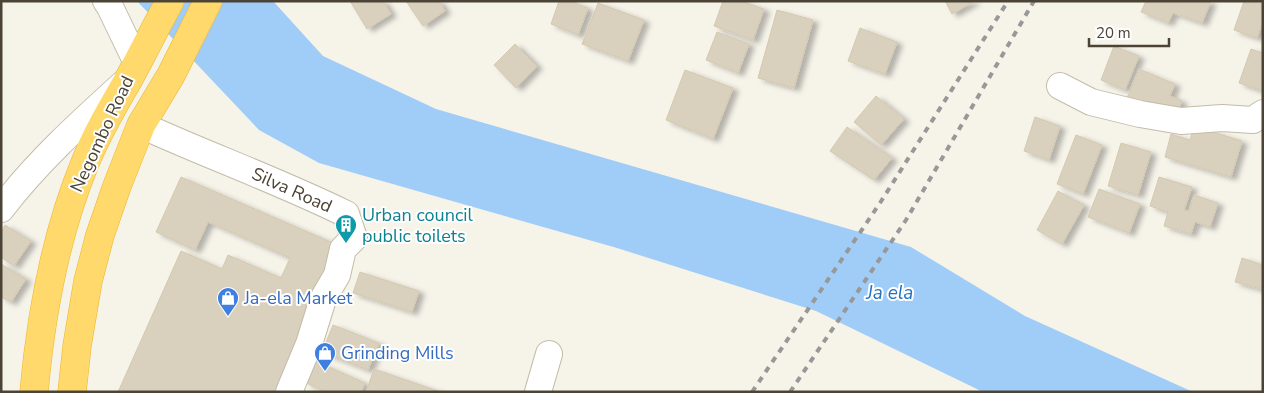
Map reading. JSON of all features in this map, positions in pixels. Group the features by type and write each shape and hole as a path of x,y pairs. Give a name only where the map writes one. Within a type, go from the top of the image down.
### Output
{"highway":[{"name":"Negombo Road","path":"34,392 40,332 57,245 85,161 170,1"},
{"name":"Negombo Road","path":"72,392 76,346 88,282 100,235 117,186 141,125 171,75 208,1"}],"street":[{"path":"1,209 18,187 136,64 106,1"},
{"path":"1060,86 1091,102 1140,114 1181,121 1222,118 1253,120 1263,113"},
{"name":"Silva Road","path":"141,125 190,148 296,190 346,214 354,238 343,249 337,275 323,298 309,344 289,392"},
{"path":"538,392 549,354"}],"water":[{"name":"Ja ela","path":"137,1 273,1 323,56 436,109 911,247 1025,316 1193,392 983,392 816,311 617,248 319,163 259,130"}],"building":[{"path":"350,1 383,1 391,14 367,29"},
{"path":"406,1 439,1 445,11 423,26"},
{"path":"559,1 570,1 588,8 578,35 551,24"},
{"path":"723,1 741,1 764,9 753,40 714,26"},
{"path":"945,1 975,1 952,14"},
{"path":"1146,1 1211,1 1202,23 1173,13 1168,23 1141,12"},
{"path":"1244,1 1263,1 1263,21 1257,38 1234,30"},
{"path":"598,3 644,20 628,61 582,44"},
{"path":"777,10 813,20 794,88 758,78"},
{"path":"860,28 897,42 885,74 848,61"},
{"path":"717,32 749,44 738,73 706,60"},
{"path":"515,44 537,66 516,88 494,65"},
{"path":"1114,46 1139,56 1125,90 1101,80"},
{"path":"1251,49 1263,53 1263,91 1239,83"},
{"path":"1139,69 1175,84 1170,96 1182,101 1175,117 1127,98"},
{"path":"685,70 733,88 713,139 666,120"},
{"path":"876,96 904,119 881,145 854,122"},
{"path":"1035,117 1060,126 1049,160 1024,151"},
{"path":"1194,126 1242,141 1231,177 1165,157 1171,134 1190,140"},
{"path":"847,127 892,158 874,180 830,151"},
{"path":"1076,135 1102,145 1083,194 1057,184"},
{"path":"1121,143 1151,152 1138,195 1108,186"},
{"name":"Ja-ela Market","path":"181,177 340,246 276,392 118,392 181,251 222,269 228,255 281,278 290,258 208,222 195,250 156,232"},
{"path":"1159,177 1192,187 1184,210 1189,211 1194,195 1218,203 1210,227 1195,222 1191,234 1164,226 1168,212 1150,206"},
{"path":"1099,189 1140,204 1129,233 1088,217"},
{"path":"1058,191 1084,205 1062,244 1037,230"},
{"path":"5,225 31,241 14,266 1,257 1,232"},
{"path":"1242,258 1263,265 1261,289 1235,282"},
{"path":"1,264 26,279 11,302 1,297"},
{"path":"360,272 419,291 412,312 353,293"},
{"path":"333,325 379,343 368,370 322,352"},
{"name":"Grinding Mills","path":"315,361 365,383 361,392 326,392 306,383"},
{"path":"374,369 441,392 366,392"}],"railway":[{"path":"752,392 880,203 1008,1"},
{"path":"790,392 906,220 1034,1"}],"place":[{"name":"Urban council public toilets","path":"346,244"},
{"name":"Ja-ela Market","path":"228,317"},
{"name":"Grinding Mills","path":"325,372"}]}
